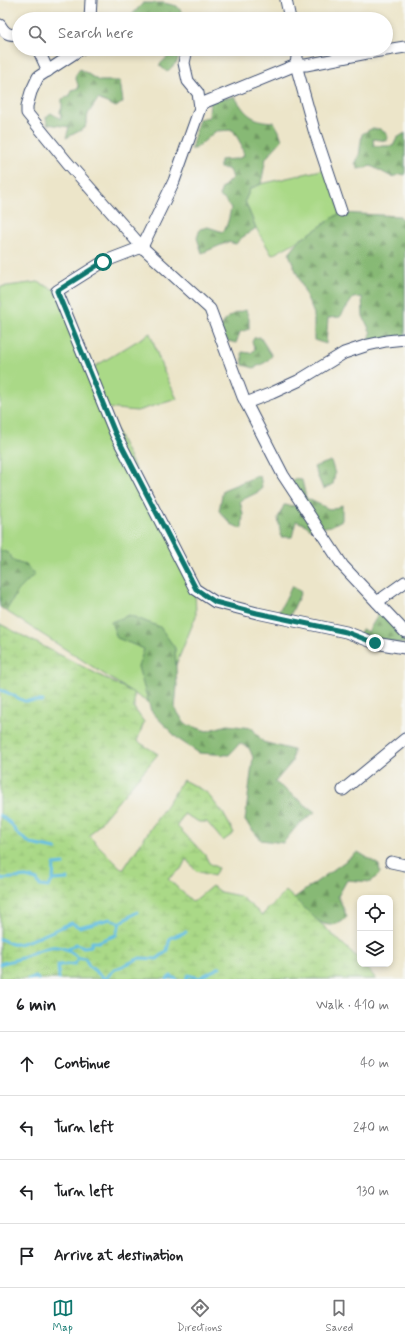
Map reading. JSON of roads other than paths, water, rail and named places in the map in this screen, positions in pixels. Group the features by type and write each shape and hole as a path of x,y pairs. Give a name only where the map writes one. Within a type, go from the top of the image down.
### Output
{"street":[{"path":"90,12 91,0"},
{"path":"286,0 289,12"},
{"path":"0,25 4,32 12,35"},
{"path":"393,49 405,47"},
{"path":"41,56 48,71"},
{"path":"70,56 40,75 35,82 26,106 27,113 67,162 142,247 210,309 246,403 283,474 343,566 405,632"},
{"path":"186,56 184,63 188,81 198,93 200,107"},
{"path":"297,56 296,65 314,130 341,211"},
{"path":"348,56 306,65 296,65 205,102 200,107 174,181 142,247 103,262 57,291 115,433 196,589 215,602 257,613 346,632 375,643 405,648"},
{"path":"246,403 298,381 344,353 386,341 405,339"},
{"path":"377,602 405,582"},
{"path":"343,790 405,740"},
{"path":"391,862 405,865"}],"waterway":[{"path":"0,690 24,701 43,701"},
{"path":"0,815 10,823 18,834 31,844 56,849"},
{"path":"53,880 54,865 64,864"},
{"path":"0,879 26,877 37,880 40,886 48,887 53,880 68,879"},
{"path":"68,949 76,944 84,947 91,946 92,942 98,942 116,935 120,923 137,912"},
{"path":"0,939 12,944 17,944 72,923 79,927 110,919 120,923"},
{"path":"105,979 114,970 140,958 157,959 167,951 170,938 186,932"},
{"path":"0,964 18,959 43,949 57,947 64,948 78,958 85,958 89,966 105,979"},
{"path":"59,979 58,965 75,964 78,958"},
{"path":"186,979 188,975 199,978 220,967"},
{"path":"167,979 171,976 176,979"},
{"path":"28,979 36,977 38,979"}]}
